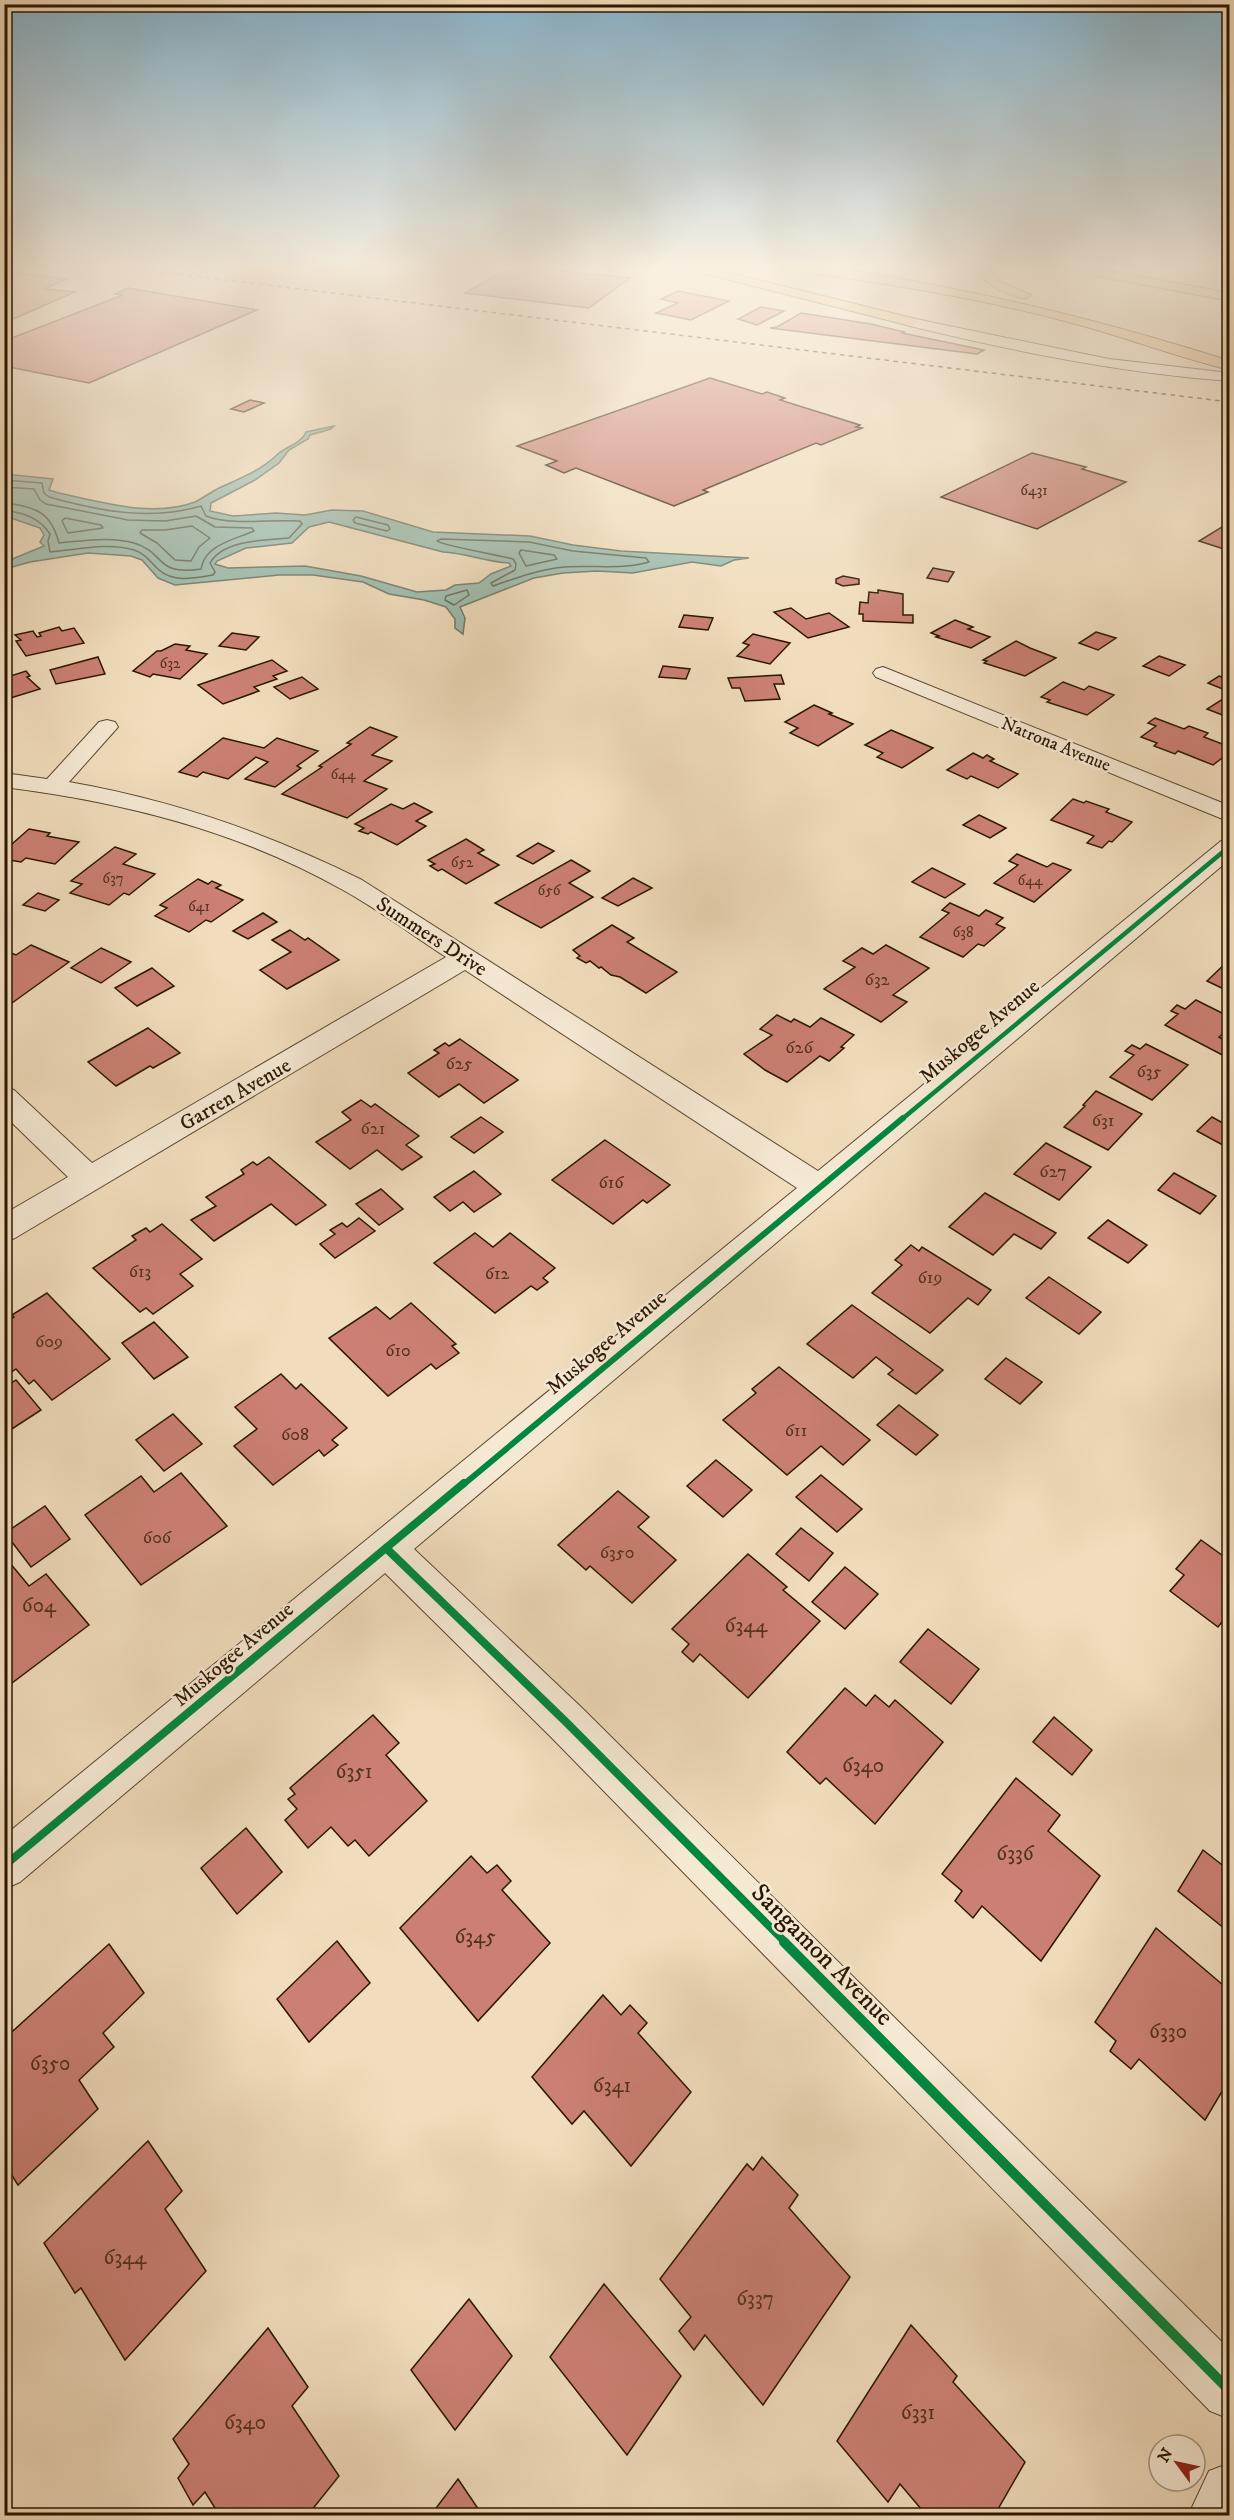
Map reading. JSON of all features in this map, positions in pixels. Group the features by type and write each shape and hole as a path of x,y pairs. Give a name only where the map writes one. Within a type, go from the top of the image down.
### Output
{"street":[{"name":"Natrona Avenue","path":"883,673 1230,815"},
{"path":"54,785 107,727"},
{"name":"Summers Drive","path":"4,780 54,785 122,797 187,814 249,835 308,861 353,885 818,1186"},
{"name":"Muskogee Avenue","path":"4,1866 818,1186 1230,846"},
{"name":"Garren Avenue","path":"4,1229 465,958"},
{"path":"4,1097 89,1179"},
{"name":"Sangamon Avenue","path":"386,1548 566,1722 1230,2391"},
{"path":"1218,2516 1230,2492"}],"water":[{"path":"334,426 310,435 308,439 289,450 279,463 255,480 211,503 210,511 233,516 276,513 305,515 332,510 363,511 433,532 530,536 573,545 621,551 749,558 734,560 721,566 692,562 633,573 597,571 534,578 460,607 465,618 463,634 455,628 455,619 446,607 424,600 389,594 363,582 313,575 279,575 175,585 158,578 142,560 131,556 88,553 30,562 5,569 5,562 44,546 40,542 44,535 40,528 5,516 5,474 53,479 49,490 109,504 145,509 179,507 195,502 257,470 298,442 306,432","holes":["329,522 443,552 509,563 511,566 491,574 479,583 455,585 446,590 417,592 361,576 305,566 228,568 215,564 246,548 292,543 309,527"]}],"building":[{"path":"683,388 741,388 762,394 767,392 785,398 780,400 860,425 856,427 862,428 821,445 816,443 703,490 708,492 674,506 576,468 564,473 546,465 557,461 517,446"},
{"path":"250,400 264,403 244,412 231,409"},
{"path":"1032,453 1086,467 1082,469 1126,482 1037,529 941,497"},
{"path":"1230,522 1230,551 1199,541"},
{"path":"933,568 954,572 948,582 927,578"},
{"path":"843,576 859,579 859,584 843,586 836,583 836,579"},
{"path":"878,590 903,594 903,615 913,615 913,623 863,621 863,614 859,614 860,602 868,603 869,592 878,593"},
{"path":"791,608 806,619 829,613 849,627 808,638 774,612"},
{"path":"684,615 713,618 708,630 679,627"},
{"path":"955,620 973,627 968,629 990,637 971,648 936,637 939,636 931,633"},
{"path":"59,627 62,631 74,628 84,643 26,656 16,641 21,640 15,635 33,631 37,637 41,636 39,633"},
{"path":"1096,632 1116,638 1098,650 1079,643"},
{"path":"232,633 259,637 246,650 219,646"},
{"path":"753,634 790,643 770,664 737,656 749,645 743,643"},
{"path":"1016,641 1056,658 1025,676 984,663 987,661 983,660"},
{"path":"175,644 190,646 186,650 207,654 180,679 153,674 150,677 133,671 157,651"},
{"path":"1159,656 1185,665 1169,676 1143,666"},
{"path":"98,657 105,674 56,684 50,670"},
{"path":"272,660 287,671 273,676 277,679 254,687 259,691 223,704 198,685"},
{"path":"663,666 690,669 686,679 659,677"},
{"path":"26,671 30,676 27,677 40,689 4,700 4,678"},
{"path":"781,675 784,684 774,684 780,699 745,701 740,688 732,688 728,678"},
{"path":"1219,676 1230,680 1230,692 1208,683"},
{"path":"302,677 318,689 290,699 274,687"},
{"path":"1063,682 1084,690 1089,686 1114,695 1087,715 1047,702 1050,700 1041,697"},
{"path":"1226,697 1230,698 1230,718 1207,709"},
{"path":"814,705 853,724 818,746 790,733 798,728 785,722"},
{"path":"1155,718 1184,729 1189,726 1208,733 1204,737 1230,747 1230,752 1213,765 1178,751 1175,754 1154,746 1157,743 1141,737 1156,726 1148,723"},
{"path":"370,727 397,737 372,755 392,761 364,781 387,789 347,818 282,794 322,767 319,766 351,744 347,743"},
{"path":"891,730 933,748 902,768 877,757 883,753 865,745"},
{"path":"223,738 264,748 277,738 318,751 297,766 301,768 275,787 245,779 268,762 256,757 228,779 203,772 197,777 179,772"},
{"path":"973,753 983,758 987,755 994,759 990,761 1018,774 998,788 971,776 967,779 947,770"},
{"path":"1073,799 1109,809 1106,812 1132,822 1112,842 1109,841 1102,848 1087,843 1094,836 1051,820"},
{"path":"414,803 432,812 416,821 426,826 397,845 371,832 368,834 359,831 364,828 355,824 391,804 403,809"},
{"path":"979,815 1006,828 990,838 963,825"},
{"path":"29,829 50,833 47,836 79,842 55,864 26,858 21,862 4,859 4,851"},
{"path":"466,839 484,850 478,853 499,865 466,884 442,869 438,871 430,866 435,864 428,860"},
{"path":"538,843 554,851 533,864 517,856"},
{"path":"115,847 136,854 123,864 155,874 129,895 124,893 109,905 70,893 82,884 71,881"},
{"path":"1017,854 1047,867 1053,863 1071,870 1034,902 994,883 1018,865 1009,861"},
{"path":"571,860 590,871 569,883 593,897 541,928 495,903"},
{"path":"932,868 965,884 945,898 912,882"},
{"path":"633,878 652,888 618,906 602,898"},
{"path":"198,879 208,884 212,881 221,885 216,888 243,900 211,922 206,920 189,932 155,916 167,908 160,905"},
{"path":"38,893 59,900 45,911 23,905"},
{"path":"950,903 979,916 986,910 1003,918 996,924 1005,928 984,946 978,944 963,957 920,937 949,913 942,910"},
{"path":"263,913 277,922 248,939 233,931"},
{"path":"612,925 634,938 627,942 677,972 646,993 590,961 586,963 577,958 580,956 573,950"},
{"path":"290,930 305,940 308,938 339,960 287,989 260,970 291,952 272,940"},
{"path":"31,945 69,962 12,1003 4,999 4,955 9,952 16,955"},
{"path":"886,945 929,968 893,995 907,1002 881,1022 824,989 855,967 843,961 862,948 873,954"},
{"path":"101,948 131,962 101,983 71,968"},
{"path":"1230,959 1230,992 1207,981"},
{"path":"152,968 174,986 137,1006 115,988"},
{"path":"1196,1000 1230,1017 1230,1034 1225,1032 1219,1037 1230,1043 1230,1059 1165,1025 1178,1014 1171,1011 1177,1005 1185,1009"},
{"path":"777,1015 791,1022 794,1019 810,1027 821,1018 854,1035 841,1047 844,1048 829,1061 820,1056 787,1082 765,1070 744,1054 772,1035 760,1029"},
{"path":"148,1028 180,1053 153,1068 150,1066 116,1086 88,1062"},
{"path":"460,1039 518,1080 484,1103 459,1084 439,1097 408,1073 439,1053 434,1050 445,1043 449,1046"},
{"path":"1146,1044 1188,1065 1152,1100 1110,1077 1134,1055 1125,1051 1132,1045 1140,1049"},
{"path":"1096,1091 1142,1114 1108,1150 1064,1127"},
{"path":"361,1100 371,1107 375,1104 419,1136 406,1145 422,1157 402,1170 377,1150 350,1169 316,1142 351,1120 342,1112"},
{"path":"481,1117 503,1132 474,1153 451,1137"},
{"path":"1212,1117 1230,1127 1230,1149 1197,1131"},
{"path":"605,1140 670,1185 647,1203 643,1200 613,1224 552,1180"},
{"path":"1046,1143 1091,1167 1059,1200 1014,1174"},
{"path":"269,1157 326,1205 296,1225 271,1204 214,1241 191,1220 216,1206 206,1197 244,1174 241,1170 253,1162 257,1165"},
{"path":"474,1171 501,1194 474,1212 463,1202 450,1211 434,1197"},
{"path":"1174,1173 1216,1196 1200,1214 1158,1190"},
{"path":"381,1189 403,1209 379,1225 356,1204"},
{"path":"985,1193 1056,1233 1041,1249 1014,1234 993,1255 949,1227"},
{"path":"359,1218 375,1231 335,1258 320,1244 335,1234 330,1230 342,1223 347,1227"},
{"path":"1108,1220 1147,1245 1128,1263 1088,1238"},
{"path":"162,1224 202,1259 180,1274 193,1286 153,1314 146,1308 140,1312 93,1268 136,1240 132,1236 146,1228 150,1232"},
{"path":"475,1233 493,1247 510,1233 555,1268 543,1278 548,1282 537,1290 531,1286 495,1313 434,1263"},
{"path":"911,1245 919,1251 922,1247 991,1290 978,1305 968,1298 930,1333 872,1293 902,1265 895,1260"},
{"path":"1049,1277 1101,1312 1079,1334 1026,1298"},
{"path":"47,1293 110,1359 52,1400 34,1380 29,1384 16,1369 4,1377 4,1323 14,1317 12,1315"},
{"path":"411,1303 456,1344 452,1346 459,1353 436,1369 431,1364 388,1396 329,1338 376,1307 390,1319"},
{"path":"852,1305 943,1370 916,1394 888,1374 893,1370 876,1357 853,1378 807,1344"},
{"path":"154,1322 188,1357 154,1379 122,1343"},
{"path":"1006,1358 1042,1382 1020,1404 985,1379"},
{"path":"779,1367 870,1440 843,1465 821,1446 787,1475 723,1420 756,1393 752,1389"},
{"path":"281,1374 296,1389 301,1384 347,1428 332,1440 338,1445 324,1456 319,1450 273,1485 234,1446 257,1429 235,1407"},
{"path":"16,1380 41,1410 4,1434 4,1388"},
{"path":"899,1405 938,1435 916,1455 877,1425"},
{"path":"173,1414 202,1444 164,1471 136,1440"},
{"path":"716,1460 752,1490 723,1517 687,1486"},
{"path":"181,1473 227,1526 141,1585 85,1515 141,1476 154,1492"},
{"path":"821,1475 862,1509 837,1532 796,1497"},
{"path":"618,1491 649,1517 638,1527 676,1560 632,1603 590,1566 586,1570 558,1545"},
{"path":"45,1506 70,1539 31,1567 5,1533"},
{"path":"801,1528 833,1553 809,1581 776,1554"},
{"path":"1201,1540 1230,1561 1230,1612 1218,1627 1170,1591 1184,1575 1176,1569"},
{"path":"748,1554 787,1587 783,1590 820,1621 748,1698 700,1654 693,1662 682,1652 689,1644 672,1629"},
{"path":"5,1557 29,1586 46,1574 89,1625 4,1689"},
{"path":"845,1567 878,1594 845,1629 812,1602"},
{"path":"928,1629 979,1669 951,1704 900,1662"},
{"path":"845,1688 866,1706 875,1695 889,1707 895,1700 943,1742 875,1824 826,1778 820,1784 787,1752"},
{"path":"373,1715 399,1743 386,1755 427,1801 369,1856 355,1840 348,1846 331,1827 308,1848 285,1820 297,1809 288,1799 295,1794 290,1788"},
{"path":"1054,1717 1092,1750 1072,1775 1033,1742"},
{"path":"1016,1778 1060,1815 1048,1831 1100,1876 1041,1961 982,1906 973,1918 955,1901 962,1891 942,1874"},
{"path":"246,1828 282,1872 237,1914 201,1868"},
{"path":"1203,1850 1230,1871 1230,1933 1178,1891"},
{"path":"471,1856 487,1873 497,1865 511,1881 502,1890 550,1943 478,2021 400,1928"},
{"path":"1156,1928 1230,1991 1230,2078 1205,2120 1139,2059 1131,2069 1110,2051 1116,2041 1095,2022"},
{"path":"337,1941 370,1983 309,2042 277,1999"},
{"path":"109,1944 144,1993 103,2033 114,2047 79,2080 98,2109 18,2185 4,2163 4,2039"},
{"path":"603,1995 621,2015 630,2005 647,2023 638,2033 691,2092 631,2166 584,2111 572,2124 532,2077"},
{"path":"148,2141 182,2191 165,2209 206,2271 125,2360 81,2288 75,2293 44,2243"},
{"path":"762,2157 798,2195 789,2208 850,2277 763,2405 705,2335 694,2350 679,2331 691,2317 660,2279 747,2164 753,2170"},
{"path":"604,2284 681,2376 627,2455 550,2357"},
{"path":"469,2299 512,2356 455,2430 411,2370"},
{"path":"911,2325 957,2376 953,2382 1025,2462 994,2516 927,2516 900,2484 888,2502 837,2441"},
{"path":"268,2328 308,2387 292,2406 339,2476 307,2516 220,2516 205,2492 193,2505 178,2478 189,2464 173,2439"},
{"path":"458,2479 483,2516 430,2516"}],"railway":[{"path":"1111,388 1230,402"}],"cycle path":[{"path":"4,1866 1230,846"},
{"path":"386,1548 566,1722 1230,2391"}]}
